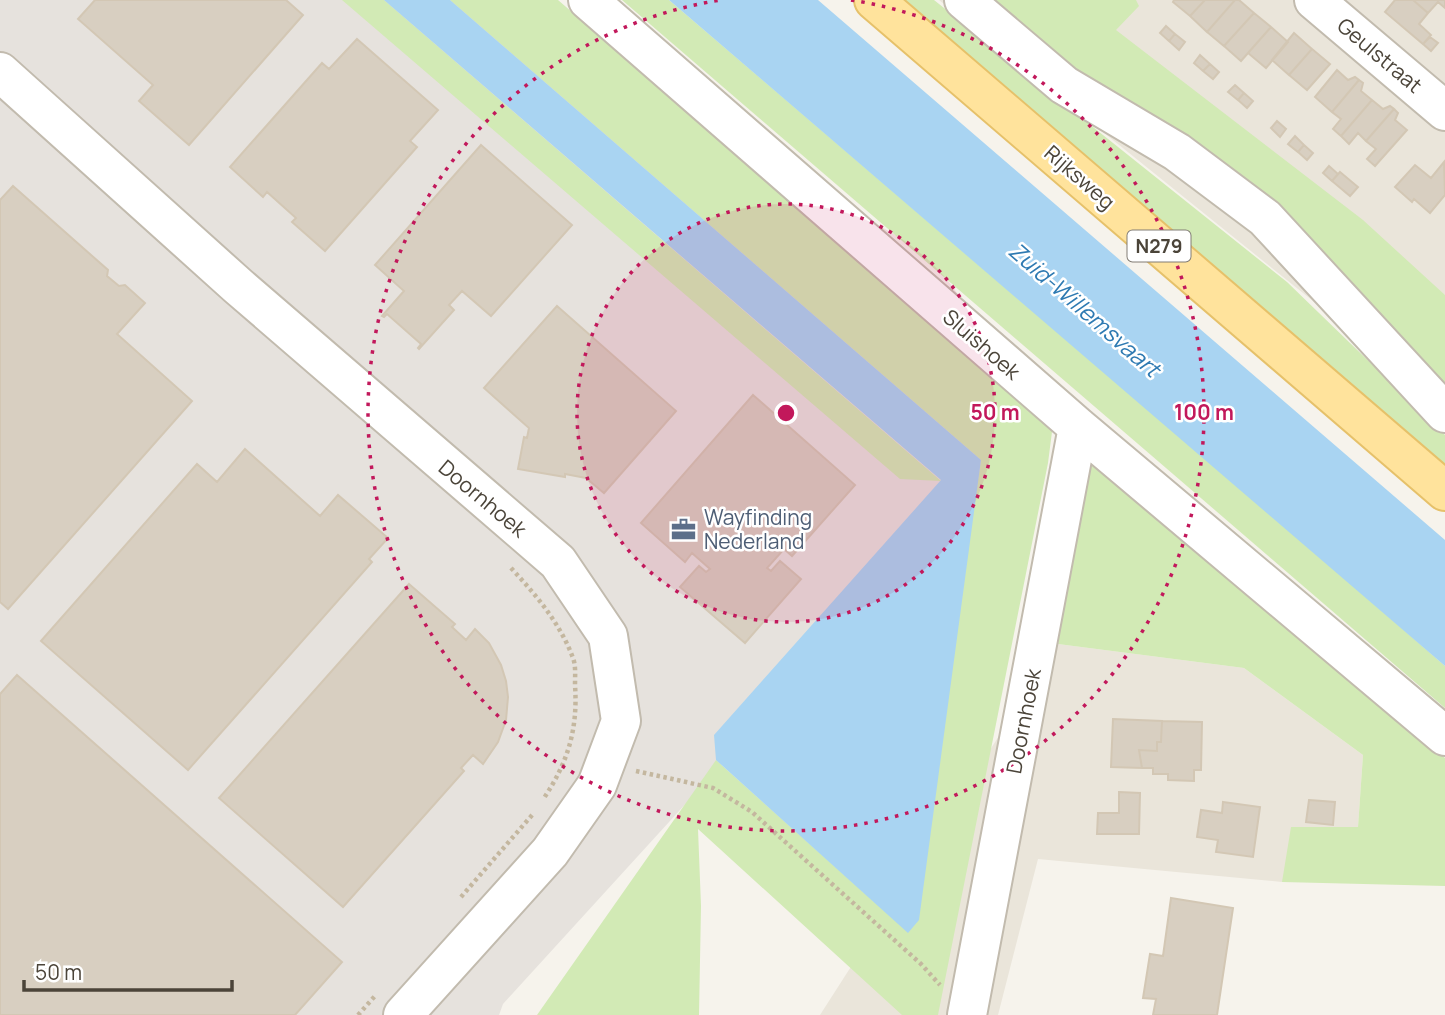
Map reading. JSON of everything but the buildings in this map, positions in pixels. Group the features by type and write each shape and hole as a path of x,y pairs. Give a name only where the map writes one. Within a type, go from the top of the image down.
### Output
{"main road":[{"name":"Rijksweg","path":"874,0 1445,491"}],"street":[{"name":"Sluishoek","path":"588,0 1078,427 1445,736"},
{"path":"964,0 1064,85 1177,152 1265,218 1445,413"},
{"name":"Geulstraat","path":"1332,5 1445,111"},
{"name":"Doornhoek","path":"0,72 248,295 558,562 608,636 621,721 597,785 550,852 389,1005"},
{"name":"Doornhoek","path":"958,1005 1078,427"}],"path":[{"name":"Doornhoek","path":"455,904 534,814 559,775 574,733 574,660 557,624 533,592 501,559"},
{"path":"604,765 713,788 751,812 920,964 958,1005"},
{"path":"358,1015 389,1005"}],"shaded area":[{"path":"0,0 464,0 1002,457 503,1004 499,1015 0,1015"},
{"path":"939,0 1445,0 1445,412 1313,301"},
{"path":"1058,644 1244,668 1363,755 1358,827 1282,882 1038,859 998,1015 820,1015"}],"green space":[{"path":"342,0 384,0 941,481 900,479"},
{"path":"450,0 558,0 962,349 1053,424 1048,463 938,1015 902,1015 698,829 701,906 699,1015 537,1015 716,760 908,932 981,460"},
{"path":"622,0 669,0 1342,576 1445,666 1445,708"},
{"path":"891,0 934,0 1287,282 1445,435 1445,475"},
{"path":"985,0 1136,0 1139,6 1116,30 1363,220 1445,295 1445,392"},
{"path":"1092,457 1445,758 1445,886 1282,882 1291,827 1358,827 1363,755 1244,668 1058,644 1077,527"}],"water":[{"path":"384,0 450,0 981,460 919,920 908,933 716,760 714,735 941,480"},
{"name":"Zuid-Willemsvaart","path":"669,0 818,0 1445,540 1445,666"}],"place":[{"name":"Wayfinding Nederland","path":"684,529"}]}
